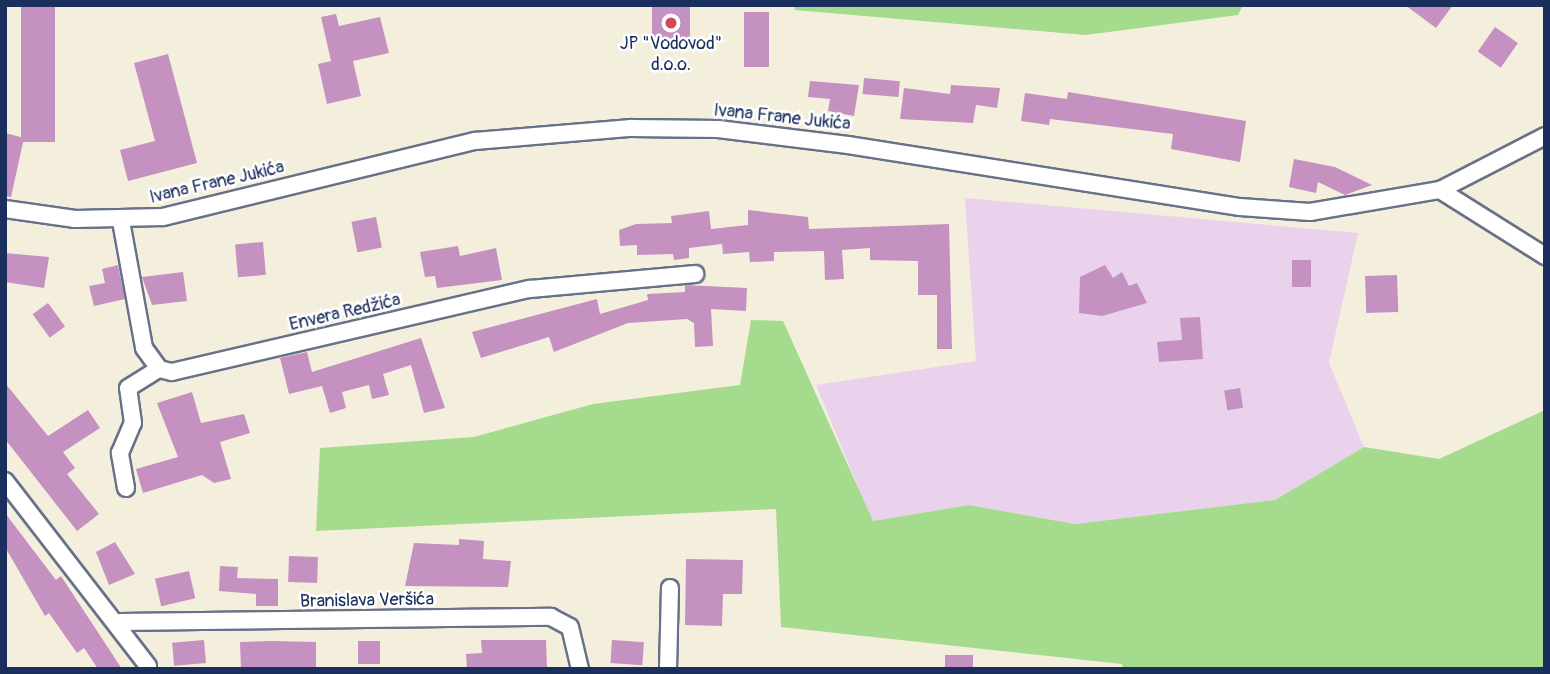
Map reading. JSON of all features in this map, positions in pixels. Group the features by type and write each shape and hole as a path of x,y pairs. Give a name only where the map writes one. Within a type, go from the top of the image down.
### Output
{"street":[{"name":"Ivana Frane Jukića","path":"5,209 121,221 207,208 475,141 631,128 718,129 848,145 1240,207 1310,212 1440,190 1545,135"},
{"path":"1440,190 1545,257"},
{"path":"121,221 138,327 159,369 128,388 133,423 120,453 126,488"},
{"name":"Envera Redžića","path":"159,369 189,370 530,289 695,274"},
{"path":"5,481 120,622 148,666"},
{"path":"668,669 670,589"},
{"name":"Branislava Veršića","path":"120,622 551,617 570,627 580,669"}],"shaded area":[{"path":"965,198 1358,233 1329,363 1364,447 1275,500 1075,524 969,505 872,521 816,385 976,361"}],"green space":[{"path":"794,5 1243,5 1238,15 1086,35 795,10"},
{"path":"751,320 783,321 873,521 969,505 1075,524 1275,500 1364,447 1439,459 1545,410 1545,669 1123,669 1122,664 781,627 776,509 316,531 320,448 474,437 593,404 740,385"}],"building":[{"path":"21,5 55,5 55,142 21,142"},
{"name":"JP \"Vodovod\" d.o.o.","path":"652,5 690,5 690,40 652,40"},
{"path":"1405,5 1453,5 1436,28"},
{"path":"744,12 769,12 769,67 744,67"},
{"path":"336,14 339,26 380,17 389,53 353,61 361,96 327,104 318,64 331,61 321,17"},
{"path":"1495,27 1518,43 1501,68 1478,52"},
{"path":"168,54 197,163 128,181 120,150 155,141 134,63"},
{"path":"864,78 900,81 898,97 863,94"},
{"path":"810,81 859,85 854,116 828,111 830,99 808,97"},
{"path":"951,85 1000,88 997,108 976,105 973,123 900,119 904,88 950,94"},
{"path":"1068,92 1246,121 1240,162 1171,149 1173,134 1050,119 1049,125 1021,121 1025,93 1067,99"},
{"path":"5,133 24,138 11,197 5,196"},
{"path":"1294,159 1335,167 1372,185 1345,195 1318,182 1316,193 1289,187"},
{"path":"748,210 808,217 809,229 949,224 952,349 937,349 937,295 918,295 918,261 870,260 870,248 842,250 844,279 825,280 824,251 774,252 774,261 750,262 749,252 723,254 722,244 689,248 689,258 674,260 673,254 637,255 637,245 620,246 619,230 636,224 672,223 671,216 709,211 711,229 748,225"},
{"path":"376,217 382,247 357,252 351,222"},
{"path":"263,242 266,275 238,277 235,244"},
{"path":"458,246 460,256 496,248 502,280 437,288 435,276 425,277 420,252"},
{"path":"5,253 49,257 44,288 5,282"},
{"path":"1292,260 1311,260 1311,287 1292,287"},
{"path":"118,265 125,299 94,306 89,286 105,283 102,269"},
{"path":"1105,265 1113,278 1122,272 1129,286 1137,283 1147,303 1102,316 1079,313 1080,277"},
{"path":"183,272 187,301 152,305 142,277"},
{"path":"1397,275 1398,312 1366,313 1365,276"},
{"path":"685,285 747,288 746,311 711,309 713,346 695,347 694,323 687,319 628,323 554,352 549,337 481,358 472,332 597,299 600,314 648,300 647,294 685,292"},
{"path":"48,303 65,326 50,338 33,314"},
{"path":"1200,317 1203,359 1159,362 1157,342 1182,340 1180,318"},
{"path":"421,338 445,408 424,413 411,365 383,374 389,395 372,399 369,385 342,392 346,408 330,413 322,386 289,394 280,358 307,352 312,372"},
{"path":"5,383 48,436 88,410 100,428 63,452 75,468 67,474 99,514 77,531 5,439"},
{"path":"1240,388 1243,408 1227,410 1224,391"},
{"path":"192,392 201,423 244,414 250,433 220,442 231,479 214,483 202,475 143,493 136,469 178,457 157,403"},
{"path":"5,513 56,580 61,576 122,669 98,669 84,648 77,653 49,613 45,616 5,547"},
{"path":"459,539 484,541 483,559 511,561 508,587 405,586 414,543 459,545"},
{"path":"115,542 135,574 109,585 96,552"},
{"path":"289,556 318,557 317,583 288,582"},
{"path":"686,559 743,560 742,594 723,594 722,626 685,625"},
{"path":"220,566 238,567 237,578 278,579 278,606 256,606 256,594 219,591"},
{"path":"189,571 195,598 161,606 155,579"},
{"path":"204,640 206,663 174,666 172,643"},
{"path":"481,640 546,640 547,668 467,669 466,654 482,653"},
{"path":"612,640 644,642 642,665 610,663"},
{"path":"358,641 380,641 380,664 358,664"},
{"path":"240,642 316,642 316,669 241,669"},
{"path":"945,655 973,655 973,669 945,669"}],"place":[{"name":"JP \"Vodovod\" d.o.o.","path":"671,23"}]}
